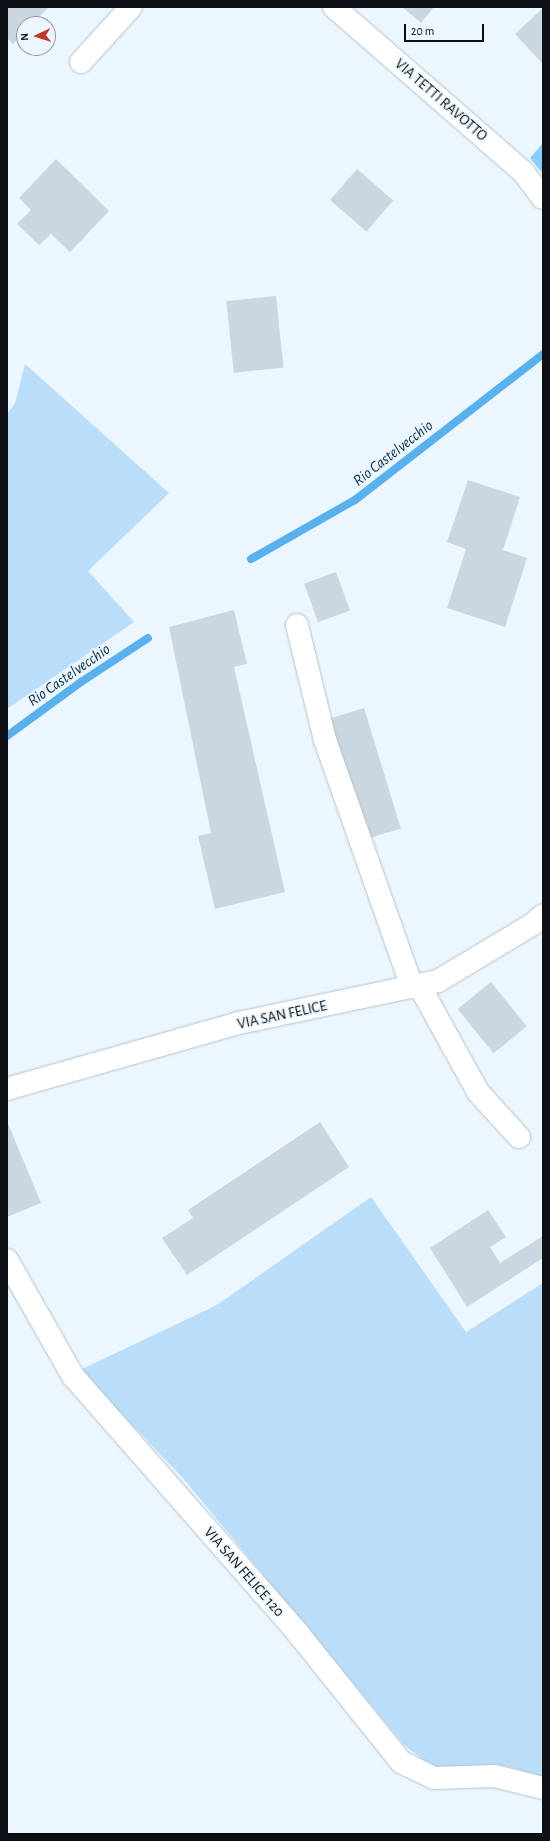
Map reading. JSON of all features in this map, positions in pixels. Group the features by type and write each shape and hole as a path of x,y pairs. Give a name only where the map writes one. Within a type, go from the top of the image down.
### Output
{"street":[{"path":"81,62 131,7"},
{"name":"VIA TETTI RAVOTTO","path":"334,7 524,173 543,198"},
{"path":"297,625 325,740 416,986 478,1092 518,1136"},
{"name":"VIA SAN FELICE","path":"7,1089 239,1023 438,981 533,924 543,915"},
{"name":"VIA SAN FELICE 120","path":"7,1260 73,1376 297,1632 401,1762 434,1778 494,1776 543,1788"}],"shaded area":[{"path":"543,143 543,174 530,158"},
{"path":"25,364 169,493 88,571 134,622 7,709 7,414 15,403"},
{"path":"371,1197 466,1332 543,1283 543,1777 505,1766 433,1767 404,1745 182,1477 80,1370 217,1305"}],"building":[{"path":"7,7 49,7 40,16 16,16 16,41 13,44 7,38"},
{"path":"402,7 434,7 421,23"},
{"path":"543,8 543,64 515,34"},
{"path":"56,159 109,211 70,252 51,234 39,245 17,224 31,210 19,198"},
{"path":"357,169 393,200 366,231 330,200"},
{"path":"276,296 284,368 234,373 226,301"},
{"path":"468,480 520,497 503,550 527,558 505,627 447,608 466,549 447,542"},
{"path":"336,572 350,611 318,622 304,584"},
{"path":"234,610 247,664 234,667 285,892 215,909 198,836 211,833 169,627"},
{"path":"364,708 401,828 366,839 330,719"},
{"path":"491,982 527,1026 493,1053 458,1009"},
{"path":"7,1121 41,1203 7,1217"},
{"path":"320,1122 349,1167 187,1275 162,1238 193,1218 188,1210"},
{"path":"488,1210 506,1237 490,1247 500,1263 543,1236 543,1258 467,1307 430,1248"}],"waterway":[{"name":"Rio Castelvecchio","path":"251,559 355,500 543,354"},
{"name":"Rio Castelvecchio","path":"7,736 81,682 148,638"}]}
